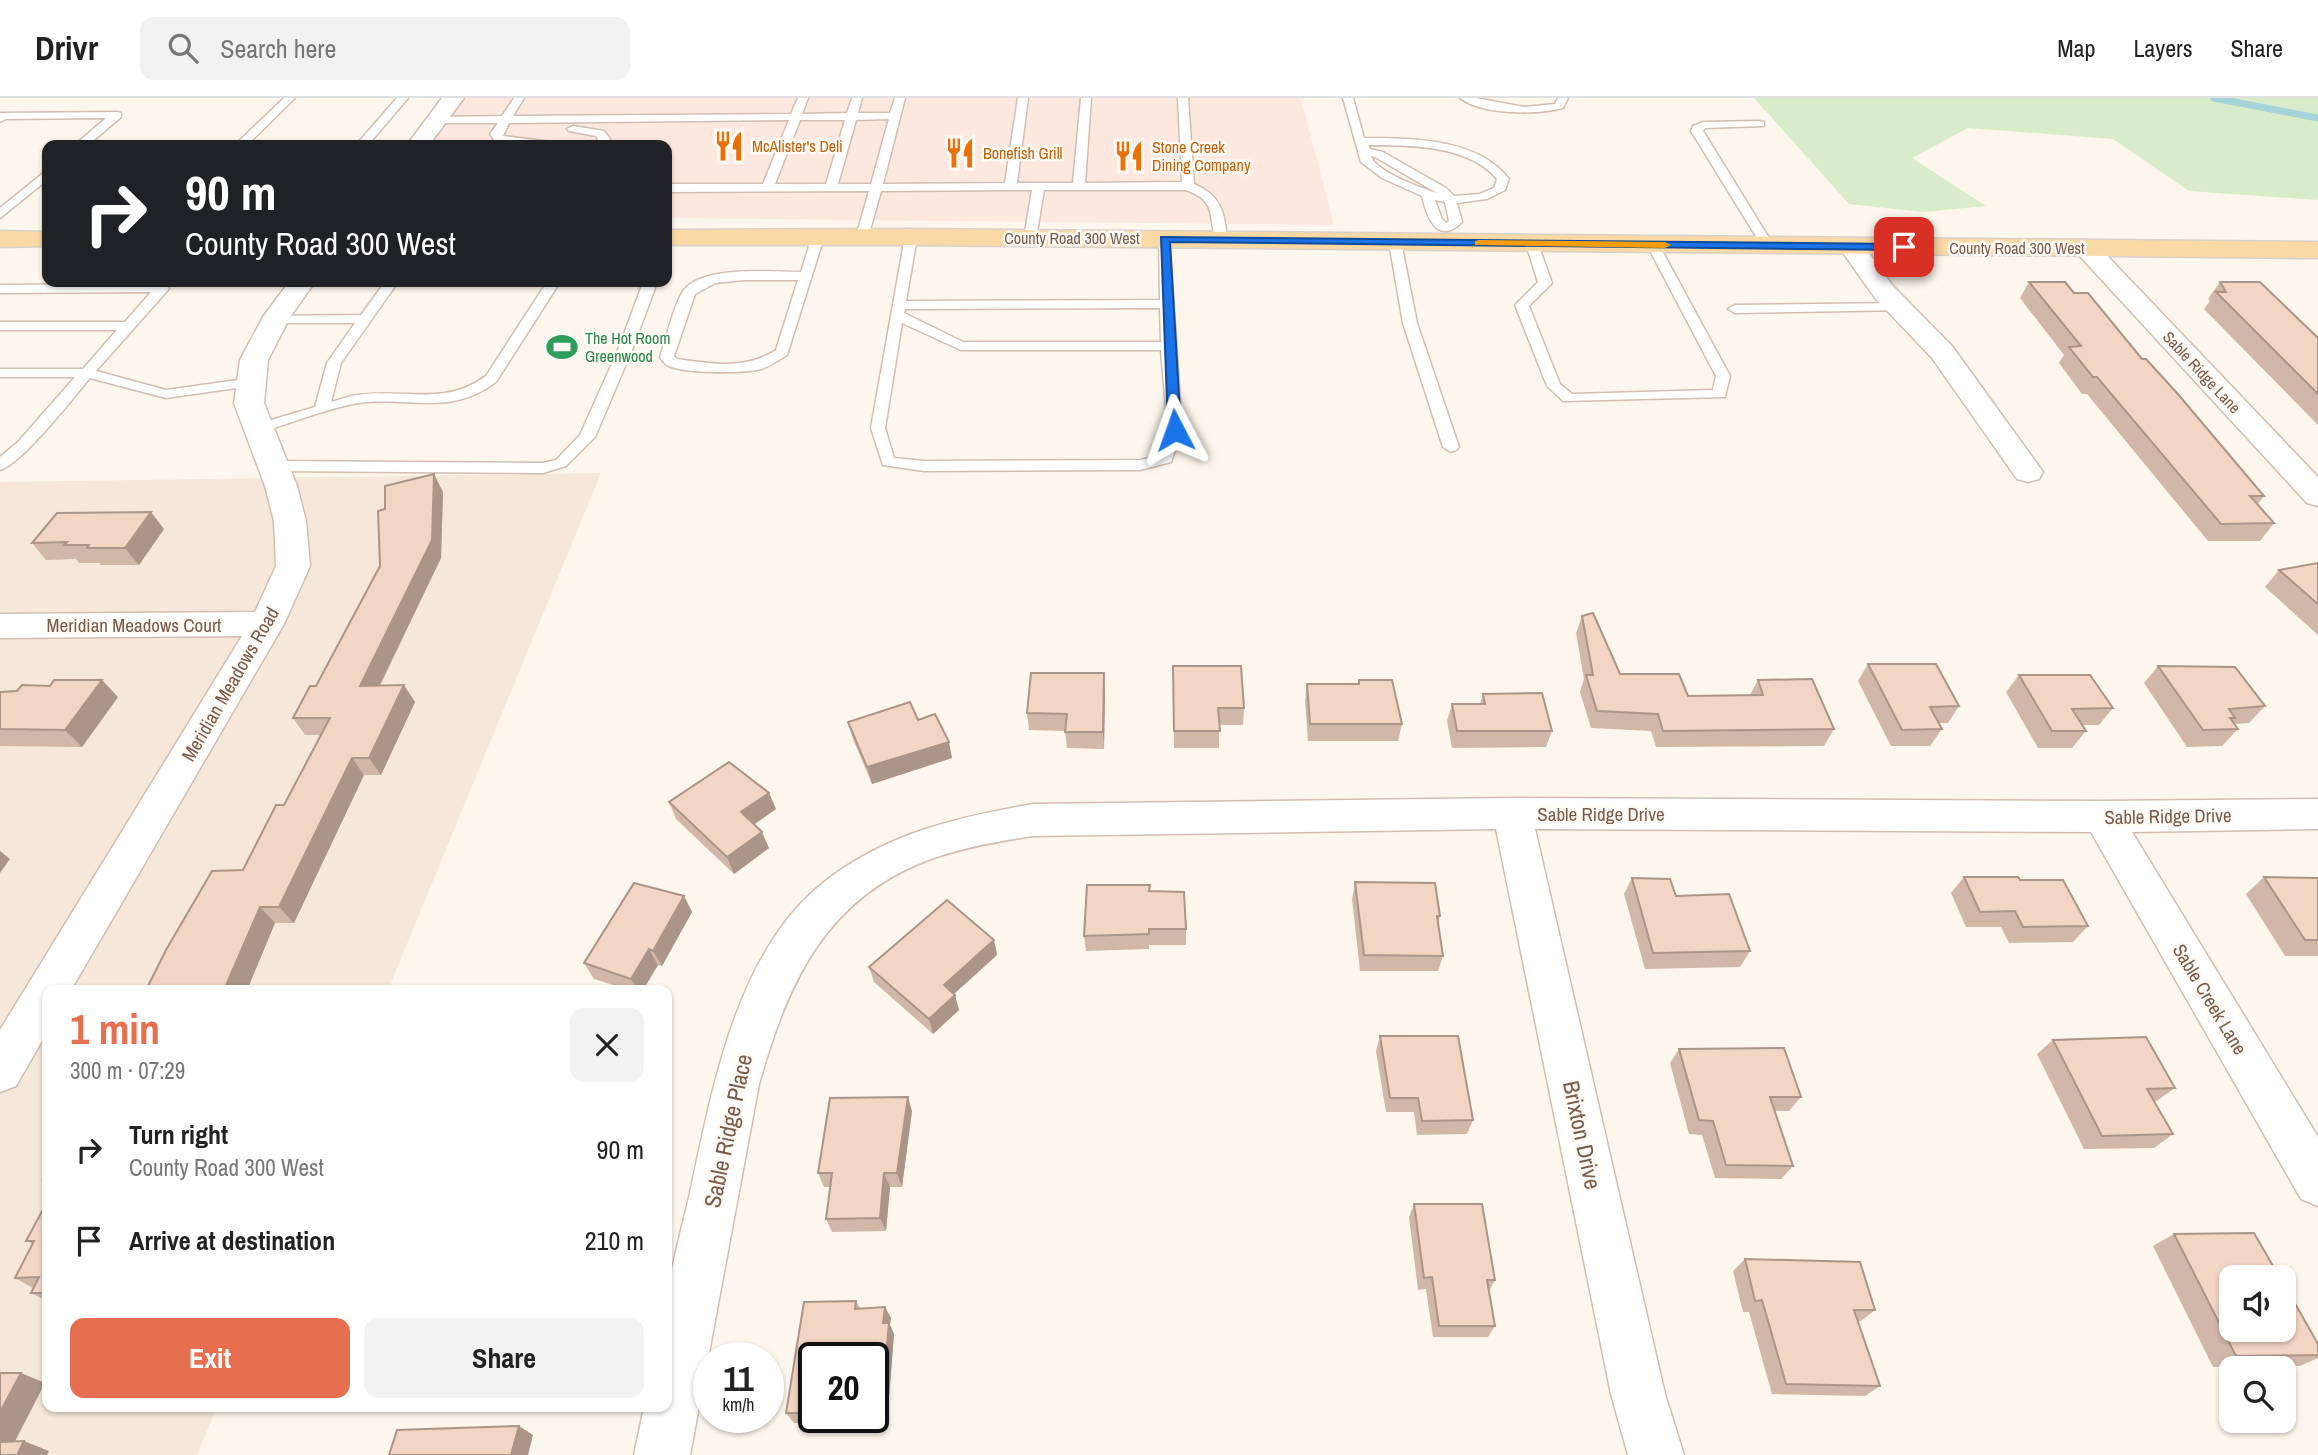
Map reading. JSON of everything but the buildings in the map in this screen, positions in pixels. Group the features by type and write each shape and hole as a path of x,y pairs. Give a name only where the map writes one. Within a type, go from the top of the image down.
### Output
{"main road":[{"name":"County Road 300 West","path":"672,238 911,237 1395,242 1448,236 1532,244 2318,250"},
{"path":"0,239 42,239"}],"street":[{"path":"422,140 453,98"},
{"path":"1852,247 1884,292 1942,352 2028,472"},
{"name":"Sable Ridge Lane","path":"2086,248 2318,496"},
{"name":"Meridian Meadows Road","path":"52,985 267,624 293,566 290,521 249,403 254,360 275,319 298,287"},
{"name":"Meridian Meadows Court","path":"0,626 267,624"},
{"name":"Sable Ridge Drive","path":"890,858 926,842 970,829 1033,820 1513,813 2102,817 2318,814"},
{"name":"Brixton Drive","path":"1513,813 1638,1394 1656,1455"},
{"name":"Sable Creek Lane","path":"2102,817 2318,1182"},
{"name":"Sable Ridge Place","path":"672,1405 736,1084 752,1027 773,978 794,940 847,886 890,858"},
{"name":"Meridian Meadows Road","path":"0,1071 12,1030 42,998"},
{"name":"Sable Ridge Place","path":"662,1455 671,1412"}],"lane":[{"path":"246,140 290,98"},
{"path":"366,140 403,98"},
{"path":"508,140 499,139 496,134 519,98"},
{"path":"768,187 803,98"},
{"path":"831,187 857,98"},
{"path":"862,237 900,98"},
{"path":"1010,186 1023,98"},
{"path":"1079,186 1086,98"},
{"path":"1184,98 1188,186"},
{"path":"1348,98 1365,160 1371,167 1428,197 1475,198 1499,190 1503,179 1494,166 1466,155 1415,144 1362,146"},
{"path":"1465,98 1507,107 1543,109 1559,106 1563,98"},
{"path":"0,119 4,116 117,115 87,140"},
{"path":"501,125 895,116"},
{"path":"437,120 580,129 600,133 604,140"},
{"path":"1760,124 1703,125 1697,128 1697,131 1768,246"},
{"path":"1362,146 1443,191 1450,199 1456,222 1448,236 1436,221 1428,197"},
{"path":"0,214 42,178"},
{"path":"1030,238 1039,186"},
{"path":"672,188 1188,186 1205,191 1213,200 1220,213 1221,240"},
{"path":"805,276 723,278 707,280 695,286 690,292 667,357 673,363 713,368 765,363 782,352 818,237"},
{"path":"911,237 878,428 888,461 923,466 1140,465 1166,459 1175,430 1168,345 1165,239"},
{"path":"1395,242 1410,323 1451,447"},
{"path":"1532,244 1545,283 1522,305 1554,386 1568,398 1720,394 1723,376 1653,245"},
{"path":"322,407 334,363 387,287"},
{"path":"259,428 322,407 358,399 456,398 476,390 491,379 550,287"},
{"path":"273,466 543,468 561,463 587,437 625,350 648,287"},
{"path":"0,289 162,288 23,445 0,465"},
{"path":"898,310 1167,304"},
{"path":"1735,309 1900,307"},
{"path":"898,310 961,346 1168,345"},
{"path":"275,319 364,320"},
{"path":"0,326 130,326"},
{"path":"0,373 87,373 166,394 252,382"}],"shaded area":[{"path":"465,98 1301,98 1334,225 672,218 672,140 432,140"},
{"path":"601,473 390,985 42,985 42,1412 215,1412 197,1455 0,1455 0,482"}],"green space":[{"path":"1754,98 2318,98 2318,200 2189,191 2113,139 1968,128 1912,158 1986,206 1923,212 1849,204"}],"waterway":[{"path":"2214,98 2318,118"}],"slow traffic":[{"path":"1479,243 1665,245"}],"place":[{"name":"McAlister's Deli","path":"729,146"},
{"name":"Bonefish Grill","path":"960,153"},
{"name":"Stone Creek Dining Company","path":"1129,156"},
{"name":"The Hot Room Greenwood","path":"562,347"}],"route":[{"path":"1175,430 1168,345 1165,239 1904,247"}]}
